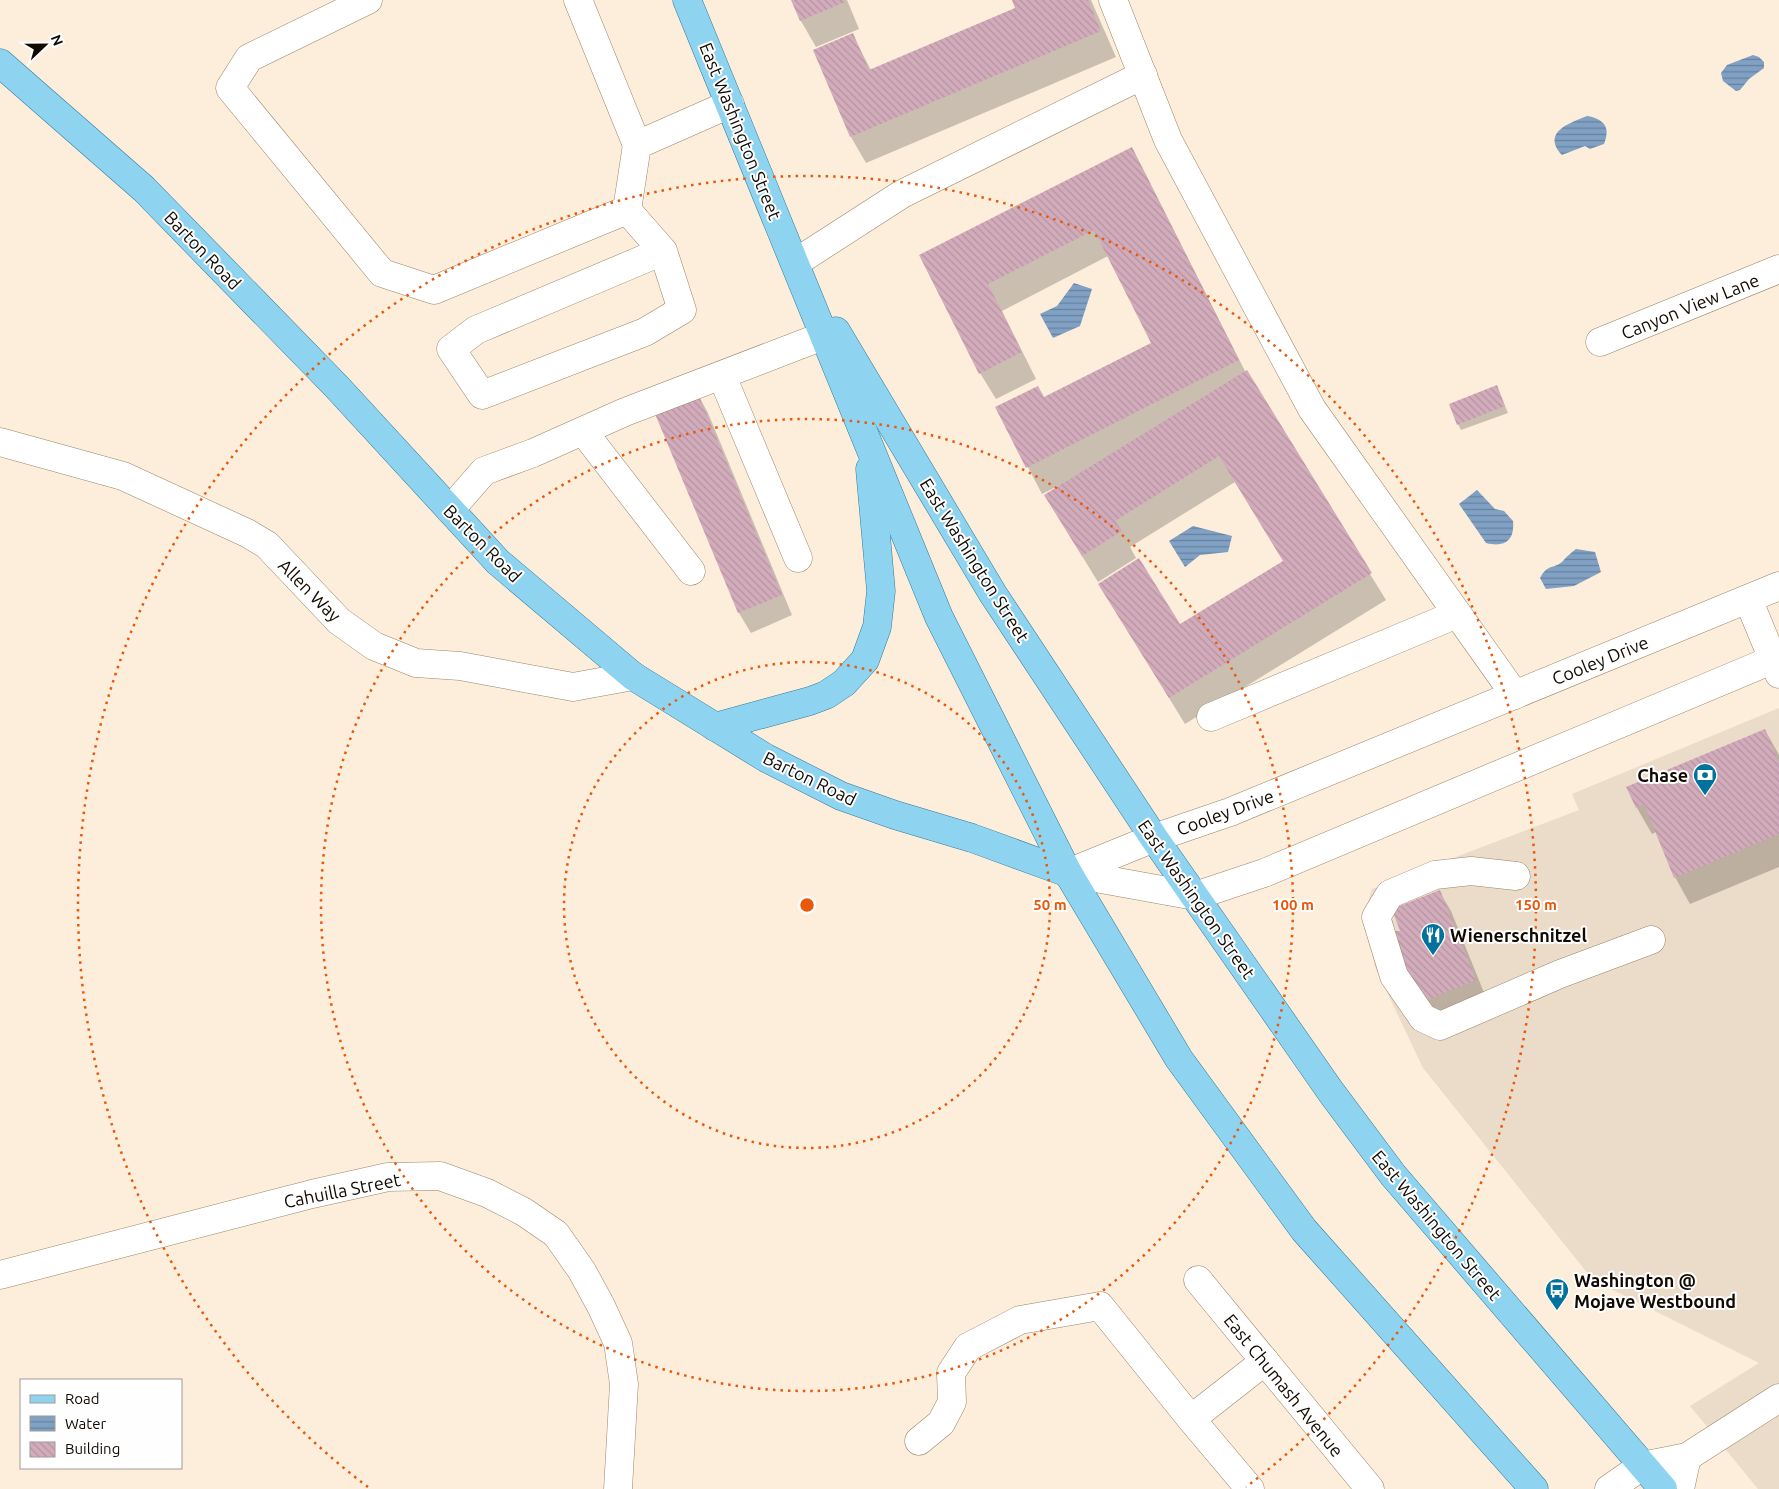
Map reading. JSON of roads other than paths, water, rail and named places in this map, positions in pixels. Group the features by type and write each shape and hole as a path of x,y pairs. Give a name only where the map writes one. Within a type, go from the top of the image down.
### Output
{"main road":[{"name":"East Washington Street","path":"687,0 938,617 1068,873 1179,1059 1304,1230 1534,1489"},
{"name":"Barton Road","path":"0,63 144,189 337,387 498,562 633,676 766,758 841,796 895,815 972,838 1068,873"},
{"name":"East Washington Street","path":"795,263 993,594 1154,838 1331,1092 1393,1175 1663,1489"},
{"path":"716,727 810,701 826,694 844,683 864,660 877,627 880,591 867,441"}],"street":[{"path":"368,0 249,58 230,88 382,273 434,290 627,210"},
{"path":"578,0 637,145 627,210"},
{"path":"1113,0 1168,140 1312,408 1515,695"},
{"path":"795,263 902,194 1142,75"},
{"path":"637,145 730,104"},
{"path":"627,210 663,251 682,310 645,332 482,395 451,349 476,330 663,251"},
{"name":"Canyon View Lane","path":"1600,342 1779,269"},
{"path":"450,510 484,471 532,453 625,412 823,336"},
{"path":"722,376 798,558"},
{"path":"583,431 691,571"},
{"name":"Allen Way","path":"0,442 123,476 247,533 267,545 339,621 374,646 416,663 460,666 574,687 633,676"},
{"name":"Cooley Drive","path":"1068,873 1154,838 1230,812 1779,586"},
{"path":"1068,873 1195,896 1264,873 1777,663 1748,599"},
{"path":"1211,717 1458,614"},
{"path":"1516,876 1471,871 1435,875 1390,894 1376,917 1394,976 1422,1018 1440,1026 1560,974 1652,940"},
{"name":"Cahuilla Street","path":"0,1275 312,1194 388,1177 440,1176 487,1193 524,1212 556,1234 582,1271 601,1306 618,1344 624,1384 618,1489"},
{"name":"East Chumash Avenue","path":"1198,1280 1370,1489"},
{"path":"919,1441 942,1423 952,1402 951,1373 968,1347 1020,1320 1100,1306 1250,1489"},
{"path":"1191,1419 1265,1361"},
{"path":"1609,1489 1642,1466 1687,1457 1779,1398"},
{"path":"1680,1489 1687,1457"}],"water":[{"path":"1753,55 1759,57 1764,62 1764,68 1749,79 1740,90 1736,91 1723,81 1721,73 1727,65"},
{"path":"1587,116 1598,119 1605,125 1607,133 1604,144 1590,149 1585,146 1562,155 1556,147 1556,134 1566,125"},
{"path":"1074,283 1092,289 1080,326 1053,338 1040,314 1057,306"},
{"path":"1477,490 1495,509 1504,511 1513,521 1512,533 1507,541 1499,544 1486,543 1459,504"},
{"path":"1193,526 1232,536 1228,552 1200,555 1185,567 1169,541"},
{"path":"1576,549 1595,552 1601,572 1574,586 1546,589 1540,578 1543,573 1548,568 1559,564"}],"place":[{"name":"Chase","path":"1705,796"},
{"name":"Wienerschnitzel","path":"1433,956"},
{"name":"Washington @ Mojave Westbound","path":"1557,1311"}]}
